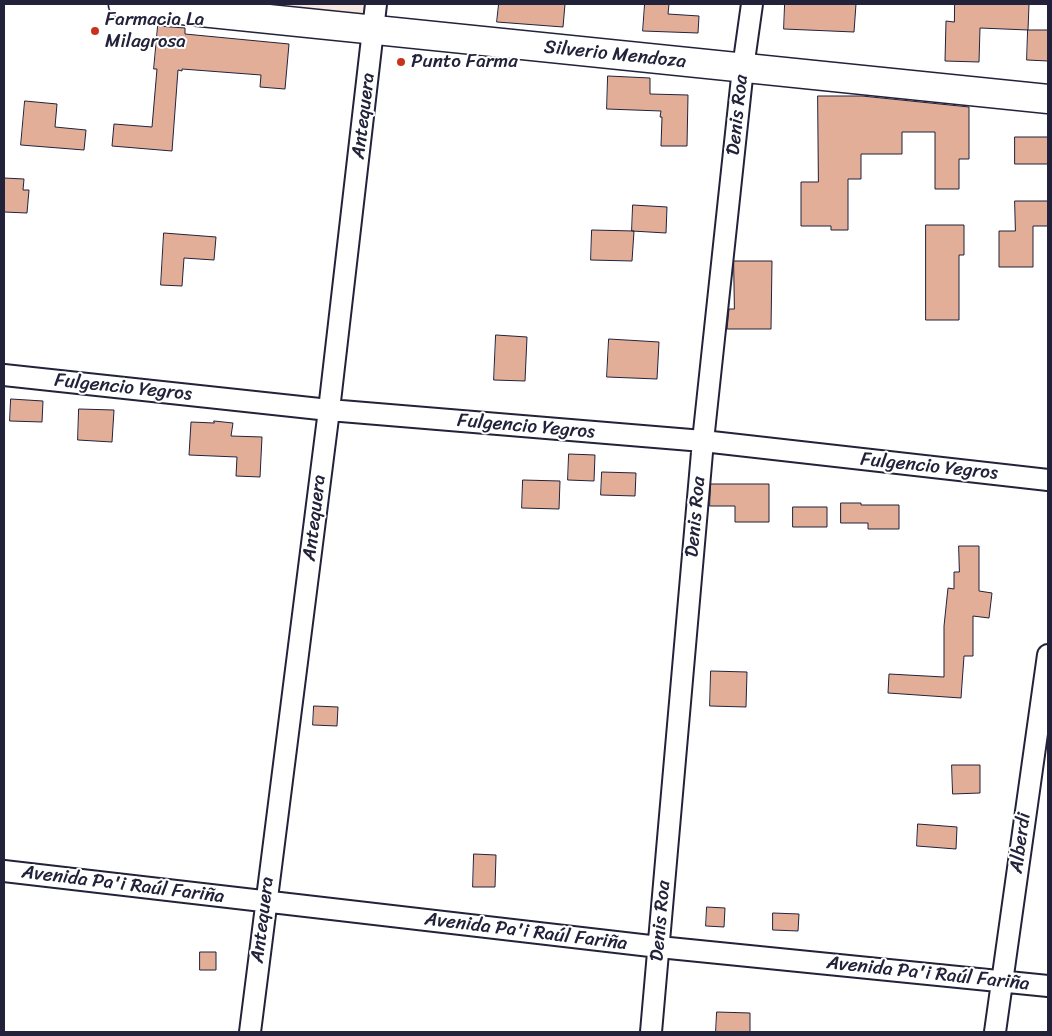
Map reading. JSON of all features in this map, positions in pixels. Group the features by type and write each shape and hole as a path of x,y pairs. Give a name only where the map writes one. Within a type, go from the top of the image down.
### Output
{"highway":[{"name":"Silverio Mendoza","path":"122,4 375,17 743,68 1048,99"}],"street":[{"name":"Denis Roa","path":"651,1032 702,441 743,68 752,4"},
{"name":"Antequera","path":"250,1032 330,410 375,17"},
{"name":"Fulgencio Yegros","path":"4,375 330,410 702,441 1048,480"},
{"name":"Alberdi","path":"995,1032 1048,654"},
{"name":"Avenida Pa'i Raúl Fariña","path":"4,871 659,947 1048,986"}],"shaded area":[{"path":"181,4 369,4 367,22"}],"building":[{"path":"499,4 565,4 563,27 497,22"},
{"path":"645,4 669,4 668,14 699,16 698,33 643,31"},
{"path":"785,4 856,4 854,32 784,29"},
{"path":"955,4 1029,4 1028,30 980,28 979,62 945,61 946,21 954,22"},
{"path":"158,26 185,28 185,34 289,44 285,89 260,87 261,75 178,70 172,151 112,146 114,124 152,127 157,69 154,69"},
{"path":"1028,30 1048,30 1048,61 1027,60"},
{"path":"608,76 650,78 650,94 688,95 687,146 661,146 661,111 607,109"},
{"path":"818,96 862,96 969,107 969,159 959,159 959,189 935,189 935,132 902,132 902,154 861,154 861,179 848,179 848,230 831,230 831,226 801,226 801,182 818,182"},
{"path":"25,101 57,104 55,127 86,130 84,150 21,145"},
{"path":"1015,137 1048,137 1048,164 1015,164"},
{"path":"4,178 24,179 23,190 29,190 27,213 4,212"},
{"path":"1015,201 1048,201 1048,226 1033,226 1033,267 999,267 999,231 1015,231"},
{"path":"633,205 667,207 666,233 632,231"},
{"path":"926,225 964,225 964,255 959,255 959,320 926,320"},
{"path":"592,230 634,231 632,261 591,260"},
{"path":"164,233 216,237 214,260 184,258 182,286 161,285"},
{"path":"734,261 772,261 771,329 727,329 729,309 734,309"},
{"path":"496,335 527,337 525,381 494,380"},
{"path":"609,339 659,342 657,379 607,377"},
{"path":"11,399 43,401 42,422 10,421"},
{"path":"79,409 114,410 112,442 78,440"},
{"path":"214,421 233,423 231,436 262,437 260,477 236,476 237,457 189,455 191,422 214,423"},
{"path":"569,454 595,455 594,481 568,480"},
{"path":"602,472 636,473 635,496 601,495"},
{"path":"523,480 560,481 559,509 522,508"},
{"path":"711,484 769,484 769,522 735,522 735,506 710,506"},
{"path":"841,503 899,505 899,529 868,529 868,523 841,523"},
{"path":"793,507 827,507 827,527 793,527"},
{"path":"959,546 979,546 979,591 992,593 989,618 973,616 973,656 964,656 961,698 888,693 889,674 944,677 944,626 948,588 954,589 954,572 959,572"},
{"path":"711,671 747,672 746,707 710,706"},
{"path":"314,706 338,707 337,726 313,725"},
{"path":"952,765 980,765 980,793 953,794"},
{"path":"918,824 957,827 956,849 917,846"},
{"path":"474,854 496,855 495,887 473,887"},
{"path":"707,907 725,908 724,927 706,926"},
{"path":"773,913 799,914 798,931 773,930"},
{"path":"200,952 216,952 216,970 200,970"},
{"path":"717,1012 750,1013 750,1032 716,1032"}],"place":[{"name":"Farmacia La Milagrosa","path":"95,31"},
{"name":"Punto Farma","path":"401,62"}]}
